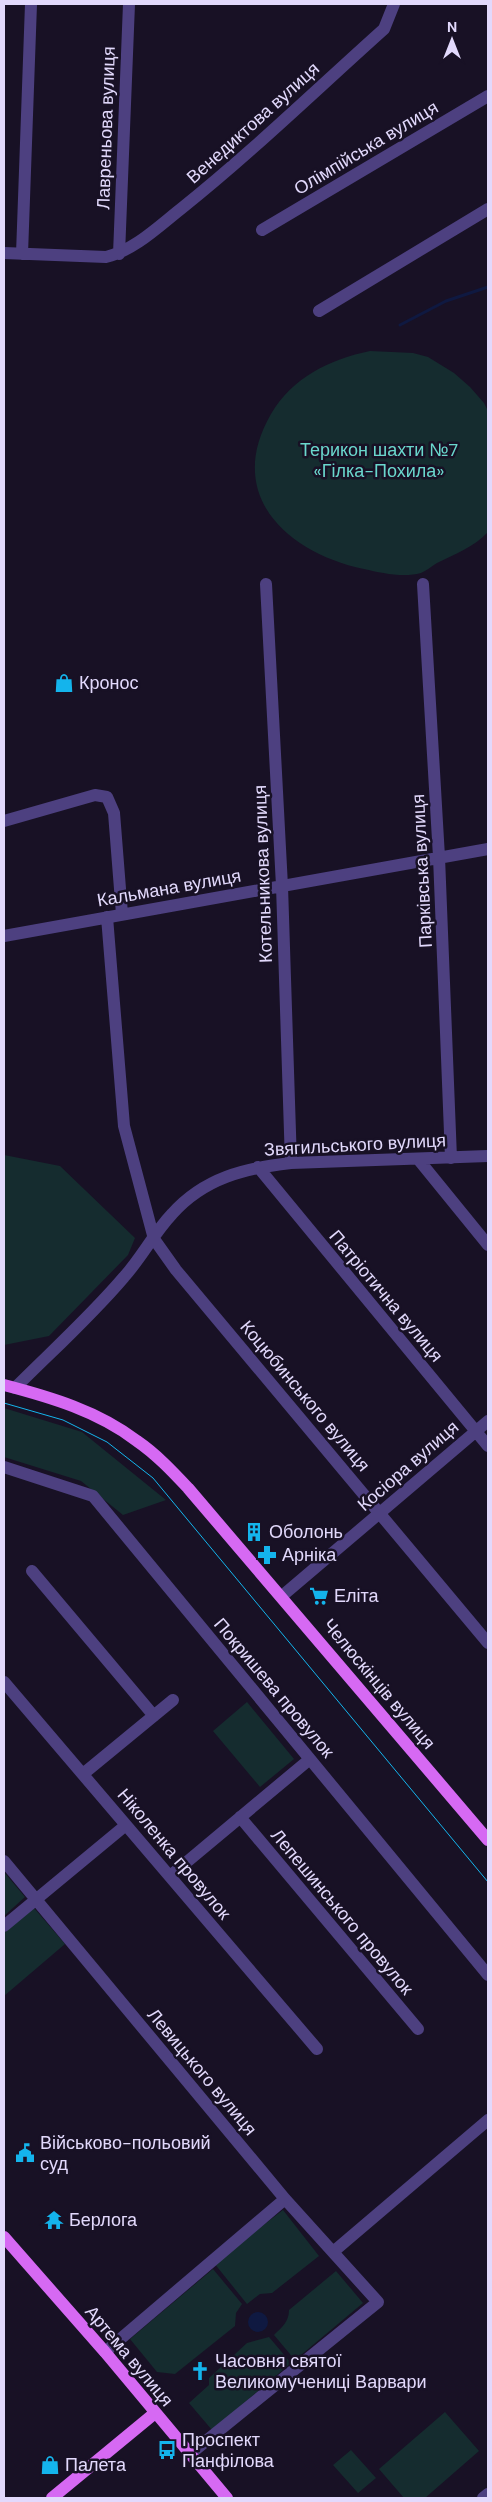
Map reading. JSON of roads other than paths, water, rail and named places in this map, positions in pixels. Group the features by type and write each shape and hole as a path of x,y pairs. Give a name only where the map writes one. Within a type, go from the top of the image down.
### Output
{"main road":[{"name":"Челюскінців вулиця","path":"9,1386 79,1408 112,1424 138,1441 188,1488 488,1840"},
{"name":"Артема вулиця","path":"4,2237 104,2352 226,2498"},
{"path":"52,2498 155,2413"}],"street":[{"path":"22,254 31,4"},
{"name":"Лавреньова вулиця","path":"119,254 129,4"},
{"name":"Венедиктова вулиця","path":"119,254 141,240 215,182 384,29 394,4"},
{"name":"Олімпійська вулиця","path":"262,230 488,96"},
{"path":"319,311 488,209"},
{"path":"4,253 106,257 119,254"},
{"name":"Котельникова вулиця","path":"266,584 282,886 291,1163"},
{"name":"Парківська вулиця","path":"423,584 439,857 451,1158"},
{"path":"4,821 95,795 106,797 114,813 122,914"},
{"name":"Кальмана вулиця","path":"4,936 488,849"},
{"path":"107,917 124,1126 154,1239"},
{"name":"Звягильського вулиця","path":"9,1386 125,1277 172,1214 187,1199 213,1182 234,1172 258,1166 291,1163 488,1156"},
{"path":"418,1159 488,1245"},
{"name":"Патріотична вулиця","path":"258,1166 488,1446"},
{"name":"Коцюбинського вулиця","path":"154,1239 176,1270 488,1643"},
{"name":"Косіора вулиця","path":"282,1596 488,1421"},
{"name":"Покришева провулок","path":"4,1467 93,1496 488,1975"},
{"path":"32,1572 154,1716"},
{"name":"Ніколенка провулок","path":"4,1682 317,2049"},
{"path":"83,1774 173,1700"},
{"path":"170,1876 310,1759"},
{"name":"Лепешинського провулок","path":"240,1817 418,2029"},
{"path":"4,1926 126,1825"},
{"name":"Левицького вулиця","path":"4,1861 285,2199 378,2302 190,2454"},
{"path":"333,2252 488,2120"},
{"path":"104,2352 285,2199"},
{"path":"483,2498 488,2494"}],"water":[{"path":"254,2312 262,2312 268,2318 268,2326 262,2332 254,2332 248,2326 248,2318"}],"waterway":[{"path":"400,325 446,301 488,287"}],"tram line":[{"path":"4,1403 63,1420 107,1442 153,1478 488,1882"}],"place":[{"name":"Кронос","path":"64,683"},
{"name":"Оболонь","path":"254,1532"},
{"name":"Арніка","path":"267,1555"},
{"name":"Еліта","path":"319,1596"},
{"name":"Військово-польовий суд","path":"25,2153"},
{"name":"Берлога","path":"54,2220"},
{"name":"Часовня святої Великомучениці Варвари","path":"200,2371"},
{"name":"Проспект Панфілова","path":"167,2450"},
{"name":"Палета","path":"50,2465"}],"park label":[{"name":"Терикон шахти №7 «Гілка-Похила»","path":"379,460"}]}
